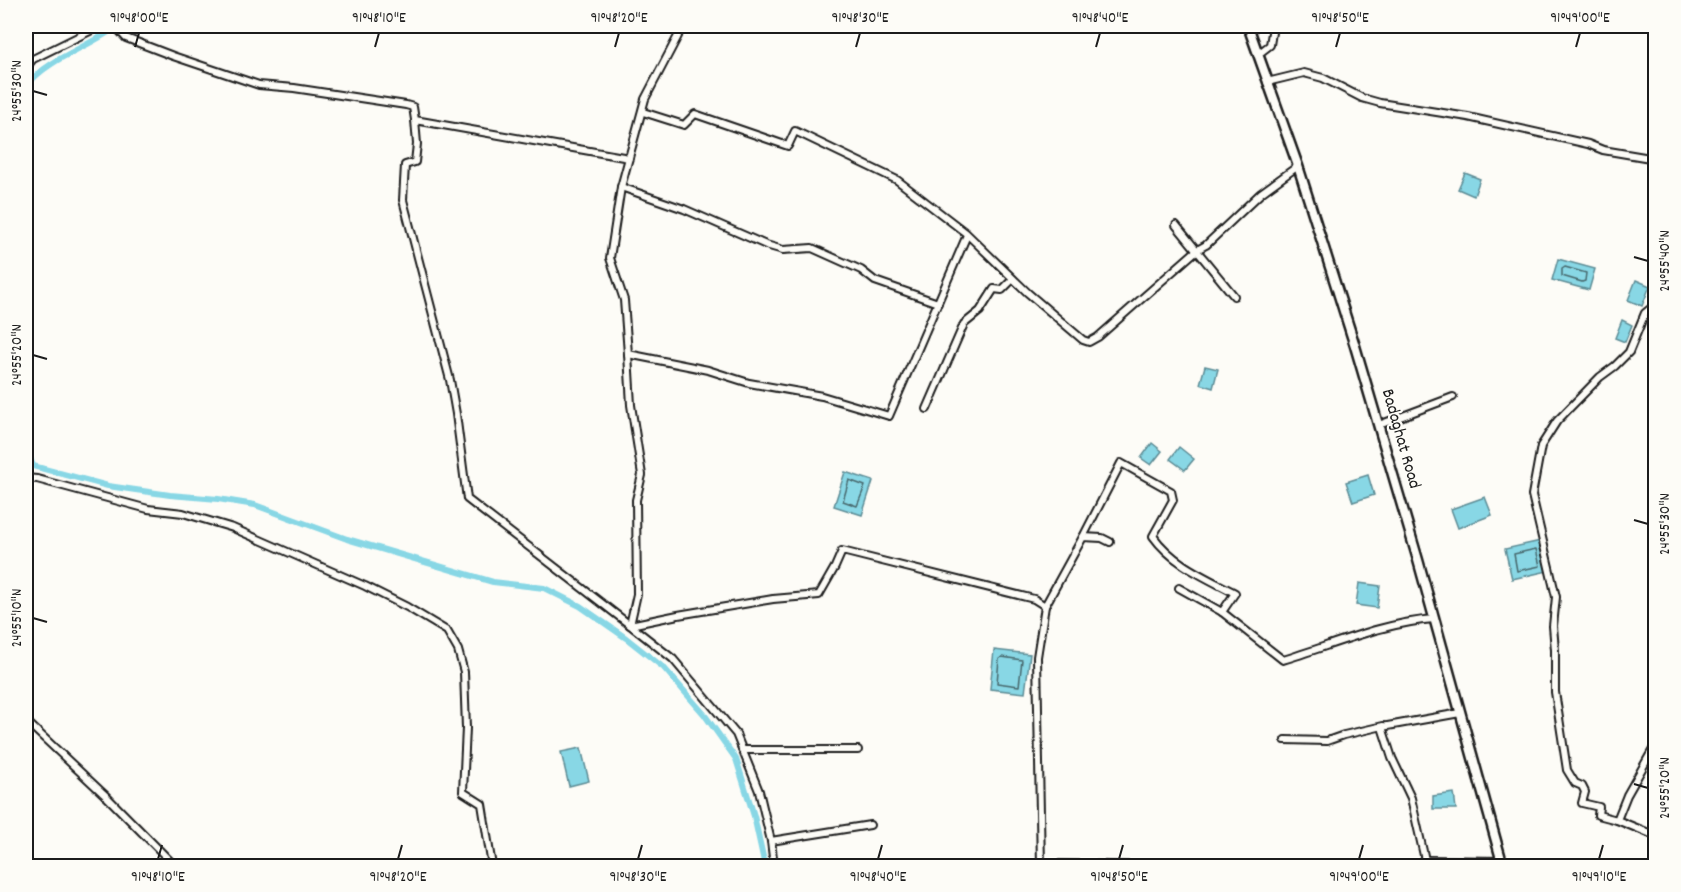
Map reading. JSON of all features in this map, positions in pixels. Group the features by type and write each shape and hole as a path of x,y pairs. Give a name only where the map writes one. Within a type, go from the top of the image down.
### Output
{"main road":[{"name":"Badaghat Road","path":"1248,26 1298,166 1379,425 1503,864"}],"street":[{"path":"26,68 33,59 100,26"},
{"path":"115,26 126,38 259,85 294,88 413,107 417,144 416,162 405,165 403,200 450,380 467,499 673,659 736,734 759,791 771,841 774,867"},
{"path":"630,626 637,594 636,500 642,475 630,405 624,300 610,258 621,187 645,99 681,26"},
{"path":"1257,55 1270,45 1273,26"},
{"path":"1267,82 1304,73 1323,78 1362,98 1380,104 1468,117 1588,144 1603,150 1656,159"},
{"path":"643,112 684,125 695,114 788,146 795,131 897,180 967,234 1013,279 1083,340 1089,342 1098,337 1197,250 1206,245 1261,193 1298,166"},
{"path":"415,120 629,158"},
{"path":"621,187 684,209 766,245 783,250 812,248 861,270 875,281 938,303"},
{"path":"1176,225 1234,296"},
{"path":"628,354 708,370 749,383 822,396 889,416 967,234"},
{"path":"927,410 964,324 980,311 994,290 1002,290 1013,279"},
{"path":"1656,304 1645,313 1629,352 1600,377 1557,421 1541,446 1532,495 1556,597 1553,626 1555,692 1567,770 1575,783 1582,786 1585,792 1582,803 1599,807 1598,815 1656,836"},
{"path":"1379,425 1453,397"},
{"path":"1158,867 1059,864 1041,866 1037,657 1045,606 1121,463 1171,491 1173,500 1153,536 1179,563 1235,593 1222,612"},
{"path":"26,478 148,509 183,513 233,528 365,586 447,631 458,650 464,672 466,728 463,792 482,804 492,867"},
{"path":"1083,537 1102,538 1110,542"},
{"path":"630,626 678,615 763,601 819,595 842,551 1034,599 1045,606"},
{"path":"1179,588 1222,612 1283,660 1374,630 1410,621 1434,619"},
{"path":"1285,740 1327,741 1383,726 1460,713"},
{"path":"26,736 28,723"},
{"path":"28,723 137,826 175,867"},
{"path":"1383,726 1392,758 1411,798 1425,864"},
{"path":"1617,820 1627,795 1656,744"},
{"path":"742,750 858,750"},
{"path":"771,841 870,825"},
{"path":"1405,867 1425,864 1503,864"}],"water":[{"path":"1465,173 1480,179 1474,196 1458,189"},
{"path":"1558,259 1595,269 1589,290 1552,280"},
{"path":"1636,280 1650,286 1642,306 1628,300"},
{"path":"1622,320 1632,325 1625,342 1615,338"},
{"path":"1205,366 1218,369 1213,388 1200,384"},
{"path":"1152,443 1162,451 1151,465 1141,458"},
{"path":"1179,447 1194,459 1185,470 1170,459"},
{"path":"845,472 873,481 862,515 834,506"},
{"path":"1368,475 1374,495 1353,502 1346,482"},
{"path":"1485,497 1492,515 1458,528 1451,509"},
{"path":"1541,541 1548,571 1512,579 1505,549"},
{"path":"1359,583 1380,586 1377,608 1356,605"},
{"path":"994,650 1030,654 1025,693 990,689"},
{"path":"581,748 589,781 569,786 561,752"},
{"path":"1454,793 1456,809 1433,809 1433,796"}],"waterway":[{"path":"26,86 46,67 117,26"},
{"path":"26,447 33,466 108,486 255,505 347,539 493,582 544,588 580,606 664,668 704,714 736,759 754,816 765,866"}]}
